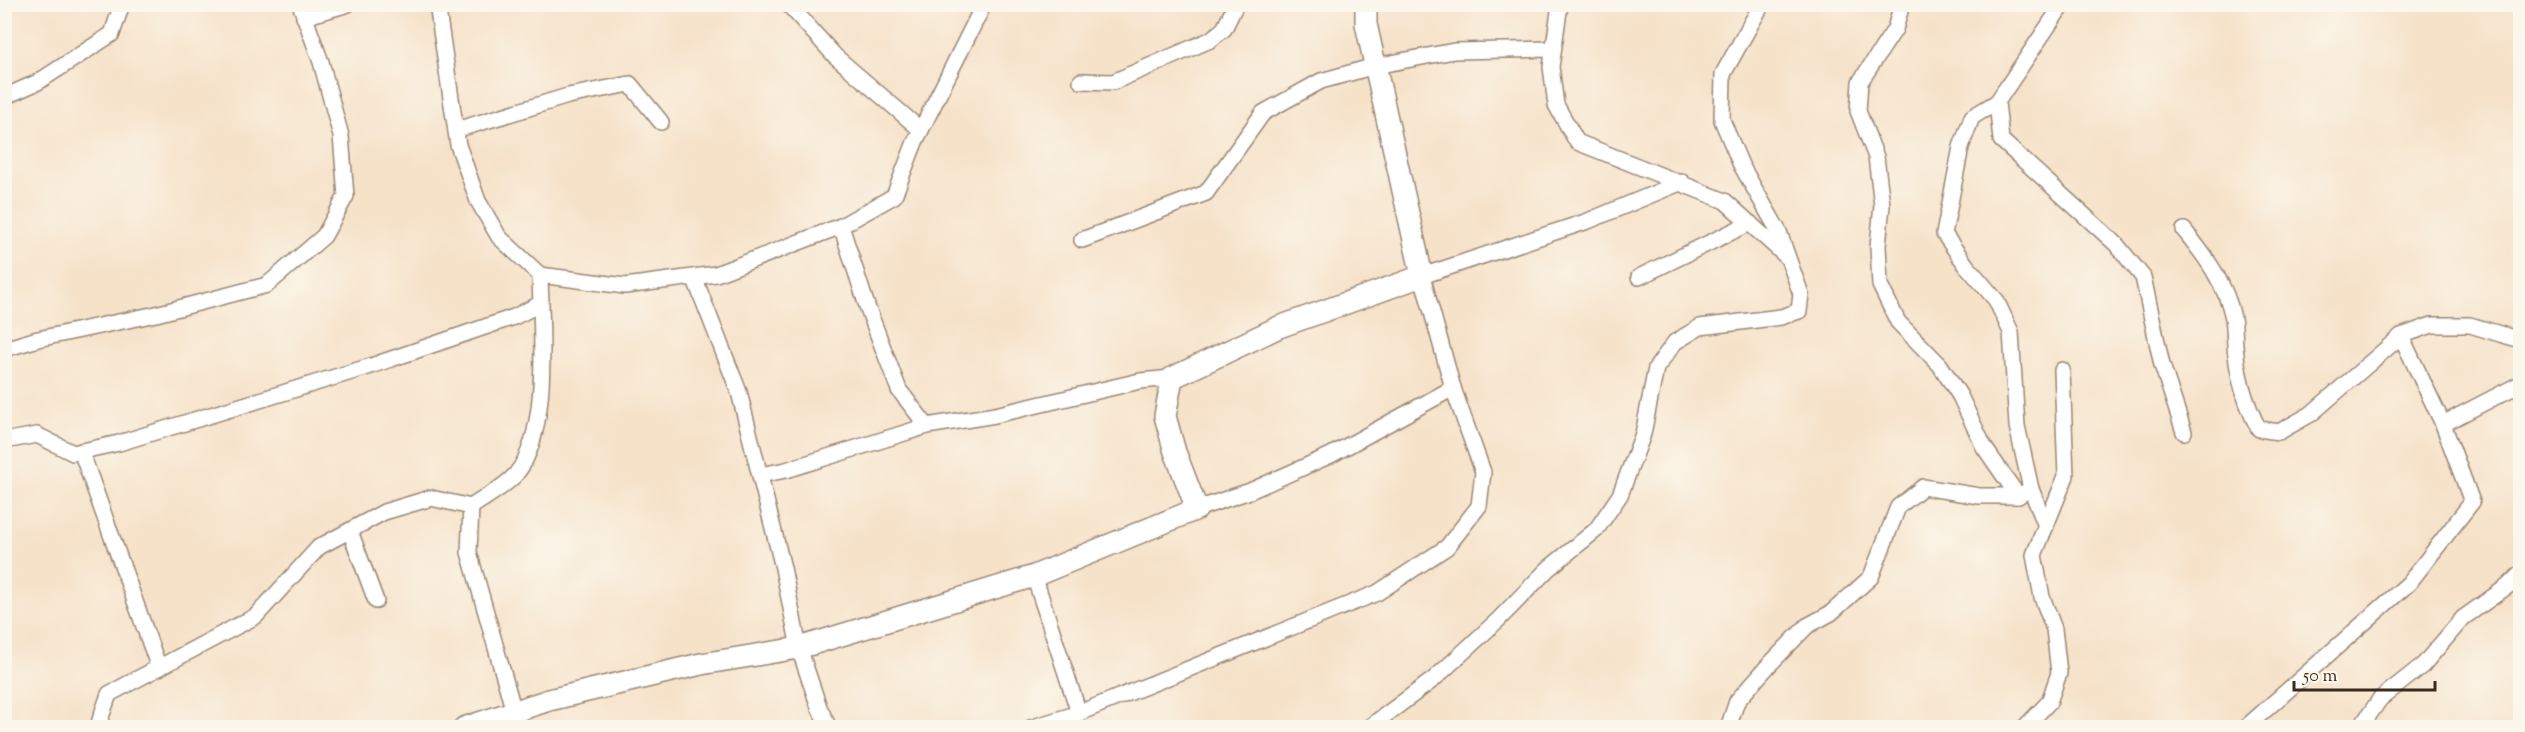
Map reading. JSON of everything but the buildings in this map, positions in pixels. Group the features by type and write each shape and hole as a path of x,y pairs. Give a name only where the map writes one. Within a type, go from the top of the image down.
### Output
{"street":[{"path":"4,97 38,82 112,34 122,4"},
{"path":"4,349 38,339 156,314 267,285 324,236 346,196 341,136 321,62 302,11 348,4"},
{"path":"436,4 458,146 478,201 499,237 540,275 625,286 716,274 841,226 894,196 921,130 984,4"},
{"path":"788,4 835,56 921,130"},
{"path":"1081,81 1113,82 1210,40 1224,29 1236,4"},
{"path":"1030,728 1079,713 1377,593 1447,546 1479,506 1483,472 1454,388 1422,276 1366,24 1366,4"},
{"path":"1560,4 1551,67 1556,105 1577,142 1725,201 1788,258"},
{"path":"1368,728 1434,679 1498,620 1548,568 1596,530 1620,495 1643,434 1656,368 1676,342 1700,327 1781,317 1799,311 1802,294 1779,232 1741,165 1722,120 1723,74 1762,4"},
{"path":"1902,4 1895,28 1860,82 1859,92 1858,111 1876,158 1882,205 1878,246 1880,285 1898,322 1940,365 1960,396 1984,447 2025,492 2046,526"},
{"path":"2025,492 2017,426 2012,332 1996,300 1966,265 1944,234 1961,147 1972,117 1997,102 2063,4"},
{"path":"1082,240 1206,193 1263,113 1321,81 1375,66 1454,51 1553,49"},
{"path":"456,130 568,96 630,84 661,122"},
{"path":"1997,102 2001,140 2116,244 2143,277 2162,365 2184,432"},
{"path":"760,475 786,470 927,426 995,415 1140,381 1172,378 1279,327 1422,276 1588,221 1682,182"},
{"path":"1639,277 1750,223"},
{"path":"841,226 867,306 899,390 927,426"},
{"path":"2184,230 2209,260 2223,286 2233,318 2236,356 2249,410 2259,429 2279,432 2311,414 2400,336 2432,325 2470,325 2520,340"},
{"path":"99,728 110,694 256,616 319,547 384,513 431,498 471,507 515,474 532,442 541,380 540,275"},
{"path":"694,277 739,392 783,568 799,648 819,707 829,728"},
{"path":"4,441 37,435 73,453 119,443 368,367 514,318 540,304"},
{"path":"2244,728 2409,583 2472,502 2443,424 2400,336"},
{"path":"2024,728 2049,702 2059,673 2054,629 2042,597 2034,555 2066,476 2062,370"},
{"path":"1172,378 1165,416 1175,452 1197,509"},
{"path":"2443,424 2520,384"},
{"path":"464,728 549,700 701,663 799,648 1034,576 1197,509 1250,491 1331,455 1454,388"},
{"path":"81,451 159,668"},
{"path":"1728,728 1737,701 1768,666 1807,626 1831,613 1872,577 1898,507 1923,487 1979,496 2025,492"},
{"path":"471,507 470,552 513,712"},
{"path":"350,531 376,602"},
{"path":"2360,728 2380,699 2423,665 2463,618 2508,586 2520,574"},
{"path":"1034,576 1079,713"}]}
